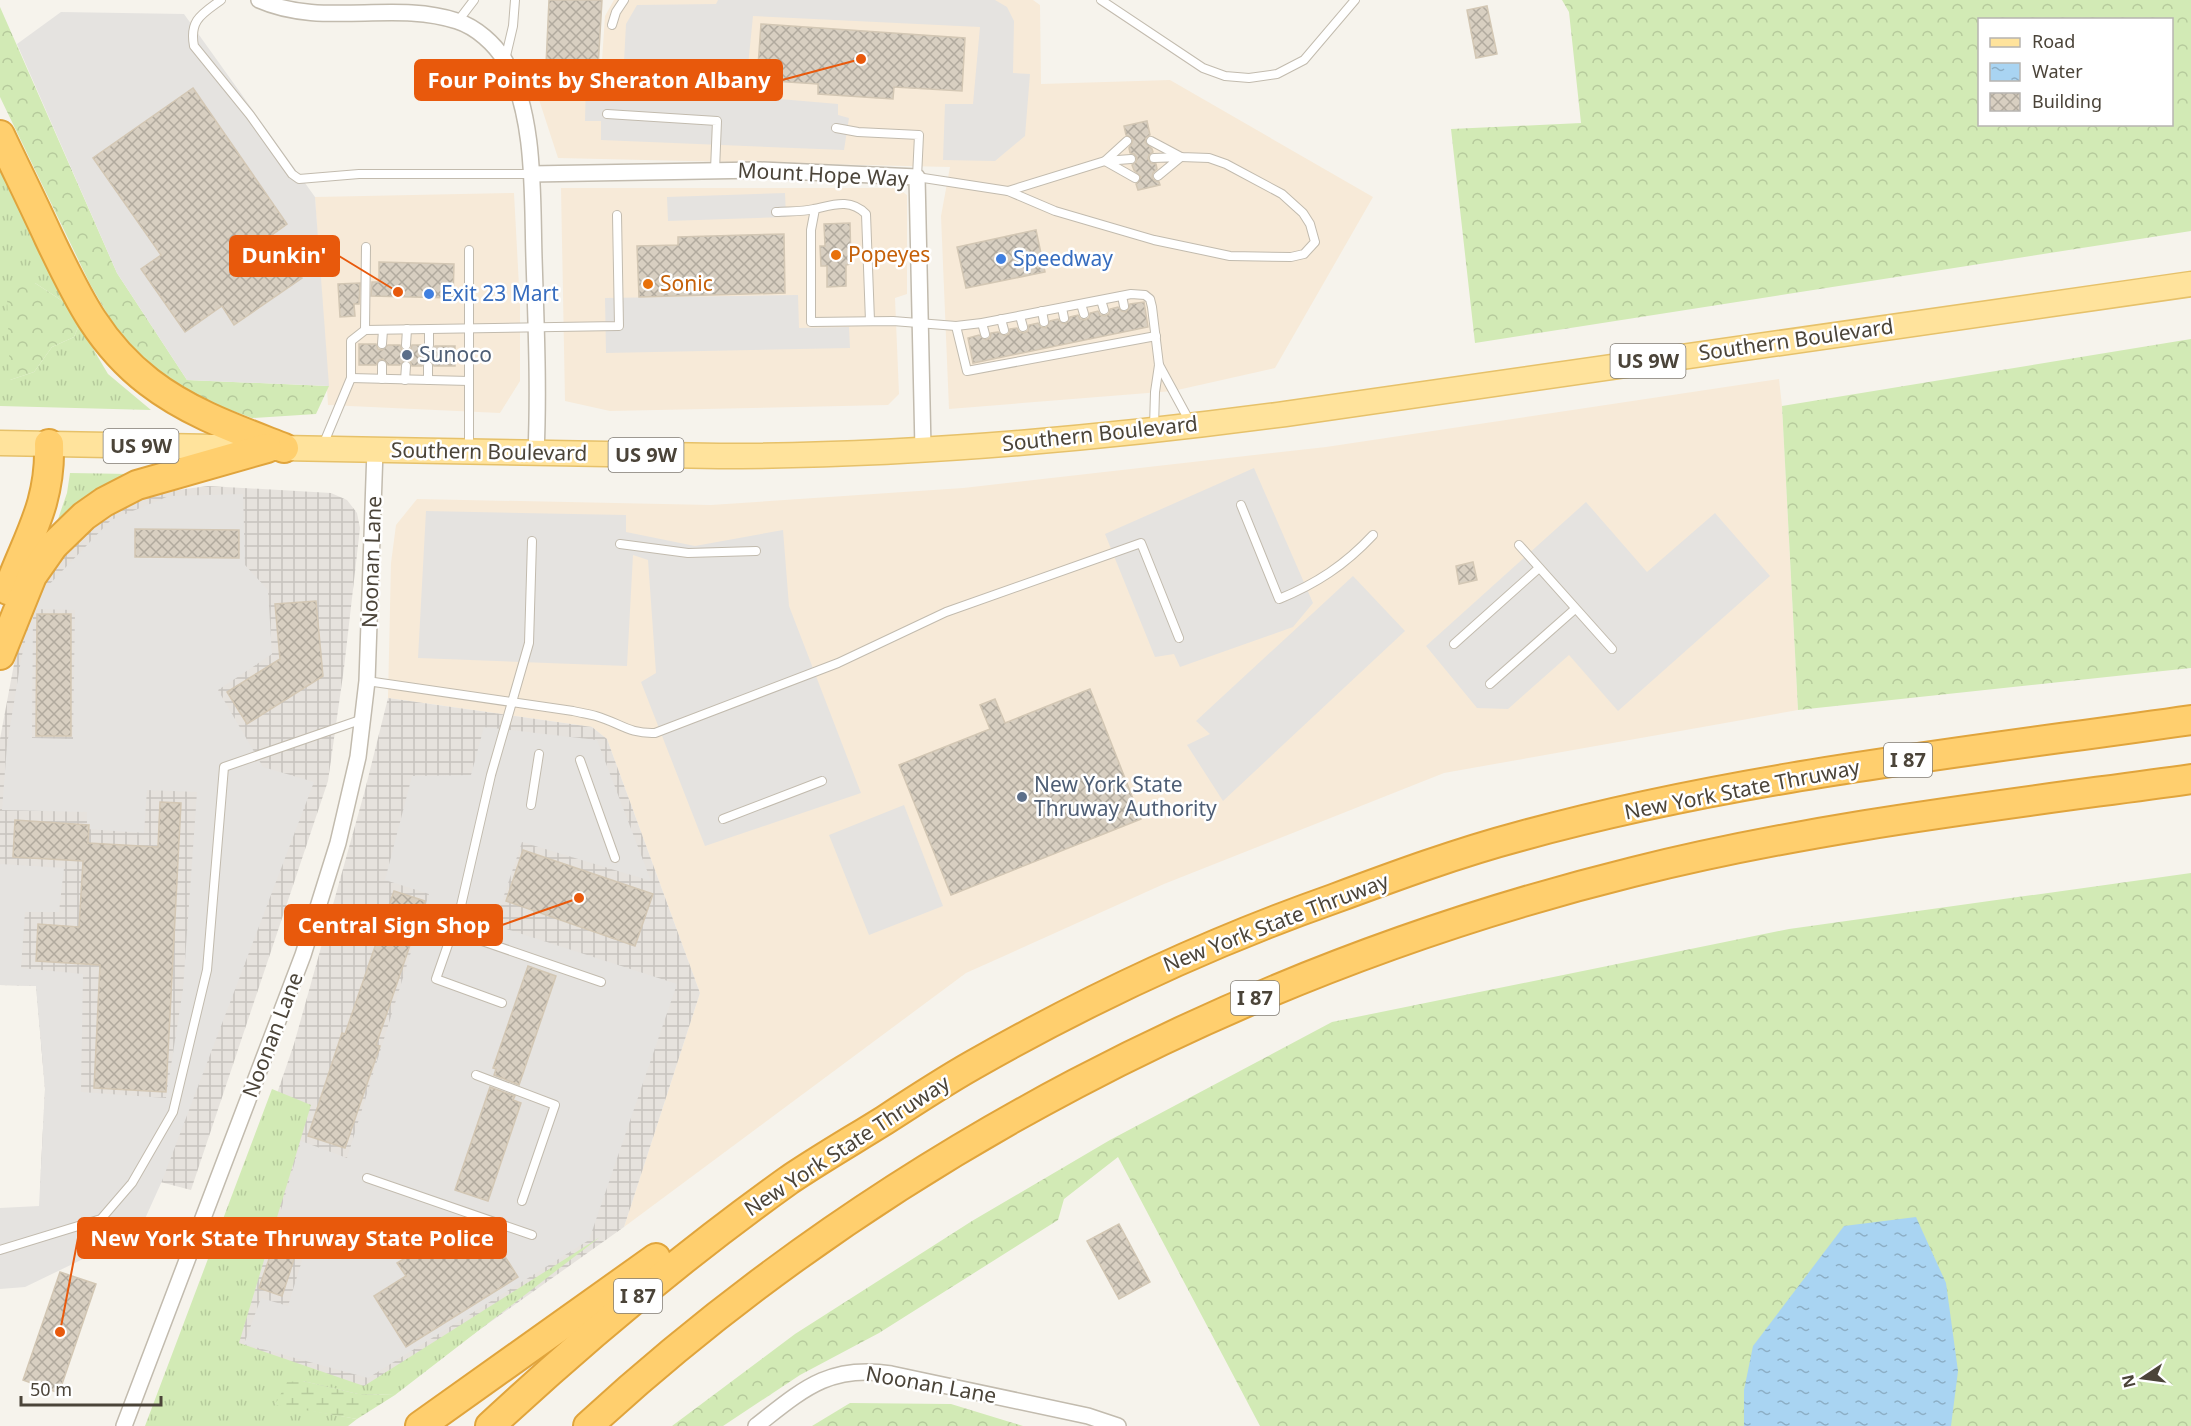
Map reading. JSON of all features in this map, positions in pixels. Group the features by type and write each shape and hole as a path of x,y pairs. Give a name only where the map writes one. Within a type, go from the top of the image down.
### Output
{"highway":[{"path":"0,135 81,303 112,348 149,382 166,394 219,423 276,448"},
{"path":"0,630 2,609 8,590 43,504 49,477 49,444"},
{"path":"0,655 32,576 53,546 84,516 104,502 137,485 276,448"},
{"name":"New York State Thruway","path":"490,1426 556,1365 633,1300 795,1176 968,1067 1103,995 1195,952 1283,915 1428,864 1525,835 1669,801 1816,774 2191,720"},
{"name":"I 87","path":"588,1426 651,1370 745,1295 877,1200 1074,1084 1264,994 1354,958 1449,925 1636,871 1823,832 2191,779"},
{"path":"420,1426 770,1177 795,1176"}],"main road":[{"name":"Southern Boulevard","path":"8,443 755,456 1033,442 1154,431 1308,411 2191,284"}],"street":[{"path":"259,0 270,5 301,11 413,12 458,21 484,38 505,61 514,81 524,116 531,174 538,400 536,453"},
{"name":"Mount Hope Way","path":"531,174 715,171 917,177 923,449"},
{"name":"Noonan Lane","path":"124,1426 317,914 346,814 363,719 367,681 375,450"},
{"name":"Noonan Lane","path":"756,1426 796,1395 822,1380 849,1372 862,1371 891,1374 1042,1406 1101,1419 1118,1426"}],"lane":[{"path":"221,0 195,20 192,34 194,46 250,115 292,174 299,179 359,174 531,174"},
{"path":"458,21 474,0"},
{"path":"505,61 513,26 515,0"},
{"path":"612,25 615,12 624,0"},
{"path":"1101,0 1203,68 1225,76 1249,78 1277,74 1304,60 1354,0"},
{"path":"607,114 717,121 715,171"},
{"path":"836,128 858,132 919,135 917,177 1008,191 1054,211 1133,234 1230,256 1291,257 1304,254 1315,242 1307,218 1282,194 1226,164 1209,158 1154,158"},
{"path":"1105,161 1127,141"},
{"path":"1151,141 1181,157"},
{"path":"1158,176 1181,157"},
{"path":"1008,191 1105,161 1131,159"},
{"path":"1105,161 1135,178"},
{"path":"776,212 816,209 831,204 842,204 858,207 867,214 870,321"},
{"path":"816,209 810,230 811,322 870,321 956,326 1001,320 1122,296 1146,295 1150,300 1159,366 1155,392 1154,431"},
{"path":"321,449 351,378 351,341 366,330 619,326 617,214"},
{"path":"366,247 366,330"},
{"path":"469,250 469,452"},
{"path":"1122,296 1124,306"},
{"path":"1101,300 1104,310"},
{"path":"1082,304 1084,314"},
{"path":"1062,308 1064,318"},
{"path":"1042,311 1044,322"},
{"path":"1020,316 1023,327"},
{"path":"1001,320 1004,330"},
{"path":"982,323 985,334"},
{"path":"956,326 967,371 991,363 1091,343 1156,336"},
{"path":"406,345 407,329"},
{"path":"429,329 429,345"},
{"path":"382,330 382,344"},
{"path":"1130,331 1131,340"},
{"path":"381,379 382,365"},
{"path":"405,380 406,366"},
{"path":"428,366 428,380"},
{"path":"1159,366 1192,425"},
{"path":"351,378 469,381"},
{"path":"1241,506 1279,599 1324,578 1373,536"},
{"path":"502,1003 436,979 460,910 491,775 529,643 532,541"},
{"path":"367,681 598,717 635,732 664,730 838,663 946,612 1141,543 1179,638"},
{"path":"620,544 688,553 756,551"},
{"path":"1519,545 1612,649"},
{"path":"1454,644 1539,568"},
{"path":"1490,684 1575,609"},
{"path":"0,1250 101,1219 132,1183 173,1113 207,970 224,767 363,719"},
{"path":"531,805 538,754"},
{"path":"580,760 615,858"},
{"path":"723,819 822,781"},
{"path":"453,931 601,982"},
{"path":"476,1075 555,1105 522,1201"},
{"path":"368,1178 532,1235"}],"shaded area":[{"path":"614,0 1033,0 1040,5 1041,84 1170,80 1373,197 1275,368 1173,391 949,409 941,216 950,167 558,158 530,72 601,76 605,16"},
{"path":"718,0 995,0 1007,7 1014,21 1013,73 1030,74 1025,136 995,161 943,160 945,104 973,104 980,27 753,16 745,96 838,104 838,115 849,118 844,150 601,140 601,121 585,121 586,80 623,81 626,24 637,5 716,4"},
{"path":"61,12 184,14 315,197 329,386 187,380 117,273 17,44","holes":["193,88 287,224 272,235 302,278 235,325 222,306 185,332 141,269 161,255 93,158"]},
{"path":"561,188 897,188 907,195 907,294 895,298 899,394 888,405 610,411 565,401"},
{"path":"514,193 520,305 520,381 500,413 328,405 315,197"},
{"path":"785,193 786,217 668,221 667,197"},
{"path":"798,295 799,328 849,327 850,348 606,353 605,298"},
{"path":"1779,379 1798,710 1444,773 1164,884 966,973 624,1227 700,993 607,739 592,727 388,698 391,563 396,525 417,499 711,505 963,488 1326,447"},
{"path":"1254,468 1313,603 1293,627 1180,667 1174,654 1155,657 1105,534"},
{"path":"208,486 331,493 347,500 357,513 360,528 328,781 191,1190 145,1178 40,1187 45,1089 36,986 0,985 0,739 14,664 24,624 38,590 63,553 93,525 126,503 162,492"},
{"path":"243,494 245,565 268,590 272,654 218,690 263,767 314,782 162,1181 139,1232 25,1287 0,1289 0,1208 39,1206 45,1089 36,986 0,985 0,864 64,868 59,912 25,912 21,968 83,974 81,1092 166,1098 183,989 197,792 147,790 144,833 87,829 87,812 2,810 7,745 32,610 43,591 111,520 169,496","holes":["33,609 75,610 73,739 32,738"]},
{"path":"1586,502 1647,572 1715,513 1770,576 1618,711 1569,655 1508,709 1477,708 1426,646"},
{"path":"426,511 626,515 626,532 695,546 783,530 789,606 861,793 705,846 641,682 656,673 648,560 633,555 627,666 418,658"},
{"path":"1353,576 1405,631 1223,801 1187,745 1210,734 1196,721"},
{"path":"388,698 592,727 607,739 700,993 624,1227 416,1375 340,1416 174,1393 294,1044 365,790"},
{"path":"484,727 597,740 651,881 522,842 494,925 677,984 589,1240 368,1378 244,1344 261,1298 288,1306 308,1241 276,1227 301,1141 347,1158 429,894 385,880 412,776 471,775","holes":["528,966 556,976 521,1078 493,1068","488,1092 521,1103 488,1201 455,1189","481,1219 517,1277 406,1276 398,1264 441,1245 436,1235 455,1223 461,1232"]},
{"path":"904,805 943,906 869,935 829,835"}],"green space":[{"path":"1562,0 2191,0 2191,231 1475,343 1451,129 1581,123 1569,12"},
{"path":"0,7 117,273 187,380 329,386 316,414 252,418 203,400 159,373 120,336 90,284 0,97"},
{"path":"0,160 67,304 35,283 10,380 34,372 52,347 74,337 79,325 108,374 151,410 0,406"},
{"path":"14,283 35,283 67,304 79,325 74,337 52,347 34,372 10,380 7,295"},
{"path":"2191,339 2191,668 1798,710 1782,406"},
{"path":"70,473 131,474 57,522 67,493"},
{"path":"2191,873 2191,1426 1260,1426 1118,1157 1064,1199 1058,1220 879,1333 800,1375 723,1426 672,1426 795,1334 972,1221 1110,1140 1332,1022 1789,929"},
{"path":"272,1089 311,1105 239,1343 364,1386 600,1237 395,1395 358,1394 303,1381 275,1404 357,1419 348,1426 145,1426"},
{"path":"303,1381 358,1394 395,1395 357,1419 275,1405 287,1382"},
{"path":"850,1403 951,1404 1023,1426 812,1426"}],"water":[{"path":"1916,1217 1946,1283 1958,1371 1951,1426 1744,1426 1744,1390 1753,1346 1844,1226"}],"building":[{"path":"549,0 602,0 598,68 546,65"},
{"path":"1487,6 1497,54 1476,58 1467,10"},
{"path":"761,24 965,38 962,91 894,87 893,99 818,94 818,84 757,80"},
{"path":"193,88 287,224 272,235 302,278 234,325 222,306 185,332 141,269 161,255 93,158"},
{"path":"1147,121 1150,135 1145,142 1153,152 1148,159 1151,163 1156,164 1157,169 1152,178 1160,185 1138,190 1136,184 1141,177 1132,165 1137,158 1130,153 1129,148 1133,139 1126,135 1124,126"},
{"name":"Popeyes","path":"850,223 851,264 846,265 846,286 827,287 827,266 821,266 820,246 825,246 824,224"},
{"name":"Speedway","path":"1036,230 1045,272 966,288 957,247"},
{"path":"784,234 785,293 639,297 637,246 678,245 678,237"},
{"path":"379,262 454,264 453,298 371,296 372,282 379,282"},
{"path":"360,283 359,304 354,304 355,316 340,317 338,284"},
{"name":"Speedway","path":"1144,302 1148,327 973,363 968,338 979,335 986,340 990,338 991,333 998,332 1005,336 1009,334 1010,329 1017,328 1019,332 1024,333 1028,331 1029,325 1038,323 1041,327 1046,328 1050,321 1058,319 1066,324 1070,317 1078,315 1080,319 1085,320 1089,318 1090,313 1098,311 1100,315 1105,316 1109,314 1110,309 1118,307 1126,312 1130,304"},
{"name":"Sunoco","path":"359,344 376,344 378,349 382,350 388,345 400,345 402,350 406,351 411,349 412,345 423,345 428,351 435,346 455,346 455,366 434,366 429,360 425,361 422,366 412,366 410,361 406,360 400,365 388,365 383,359 379,360 376,365 359,365"},
{"path":"135,529 239,530 239,558 135,557"},
{"path":"1473,562 1477,580 1459,584 1456,566"},
{"path":"316,601 323,676 247,724 227,692 280,659 275,604"},
{"path":"37,614 71,614 71,736 36,736"},
{"name":"New York State Thruway Authority","path":"1090,689 1141,819 951,895 899,765 990,729 980,705 995,699 1005,723"},
{"path":"160,802 181,803 166,1092 94,1088 100,965 36,961 38,924 79,927 83,861 13,857 15,820 89,825 88,843 158,847"},
{"path":"523,850 653,894 635,946 506,901"},
{"path":"394,891 425,901 376,1045 380,1046 345,1148 308,1136 342,1033 345,1034"},
{"path":"528,966 556,976 519,1085 494,1075 496,1069 493,1068"},
{"path":"490,1087 515,1096 513,1100 521,1103 488,1201 455,1190"},
{"path":"476,1222 485,1225 518,1277 406,1347 374,1296 406,1276 397,1263 438,1238 436,1235 455,1223 461,1232"},
{"path":"1119,1224 1150,1282 1119,1299 1087,1241"},
{"path":"277,1236 299,1244 282,1296 259,1288"},
{"path":"60,1272 96,1284 59,1393 23,1380"}],"place":[{"name":"Four Points by Sheraton Albany","path":"861,59"},
{"name":"Popeyes","path":"836,255"},
{"name":"Speedway","path":"1001,259"},
{"name":"Sonic","path":"648,284"},
{"name":"Dunkin'","path":"398,292"},
{"name":"Exit 23 Mart","path":"429,294"},
{"name":"Sunoco","path":"407,355"},
{"name":"New York State Thruway Authority","path":"1022,797"},
{"name":"Central Sign Shop","path":"579,898"},
{"name":"New York State Thruway State Police","path":"60,1332"}]}
